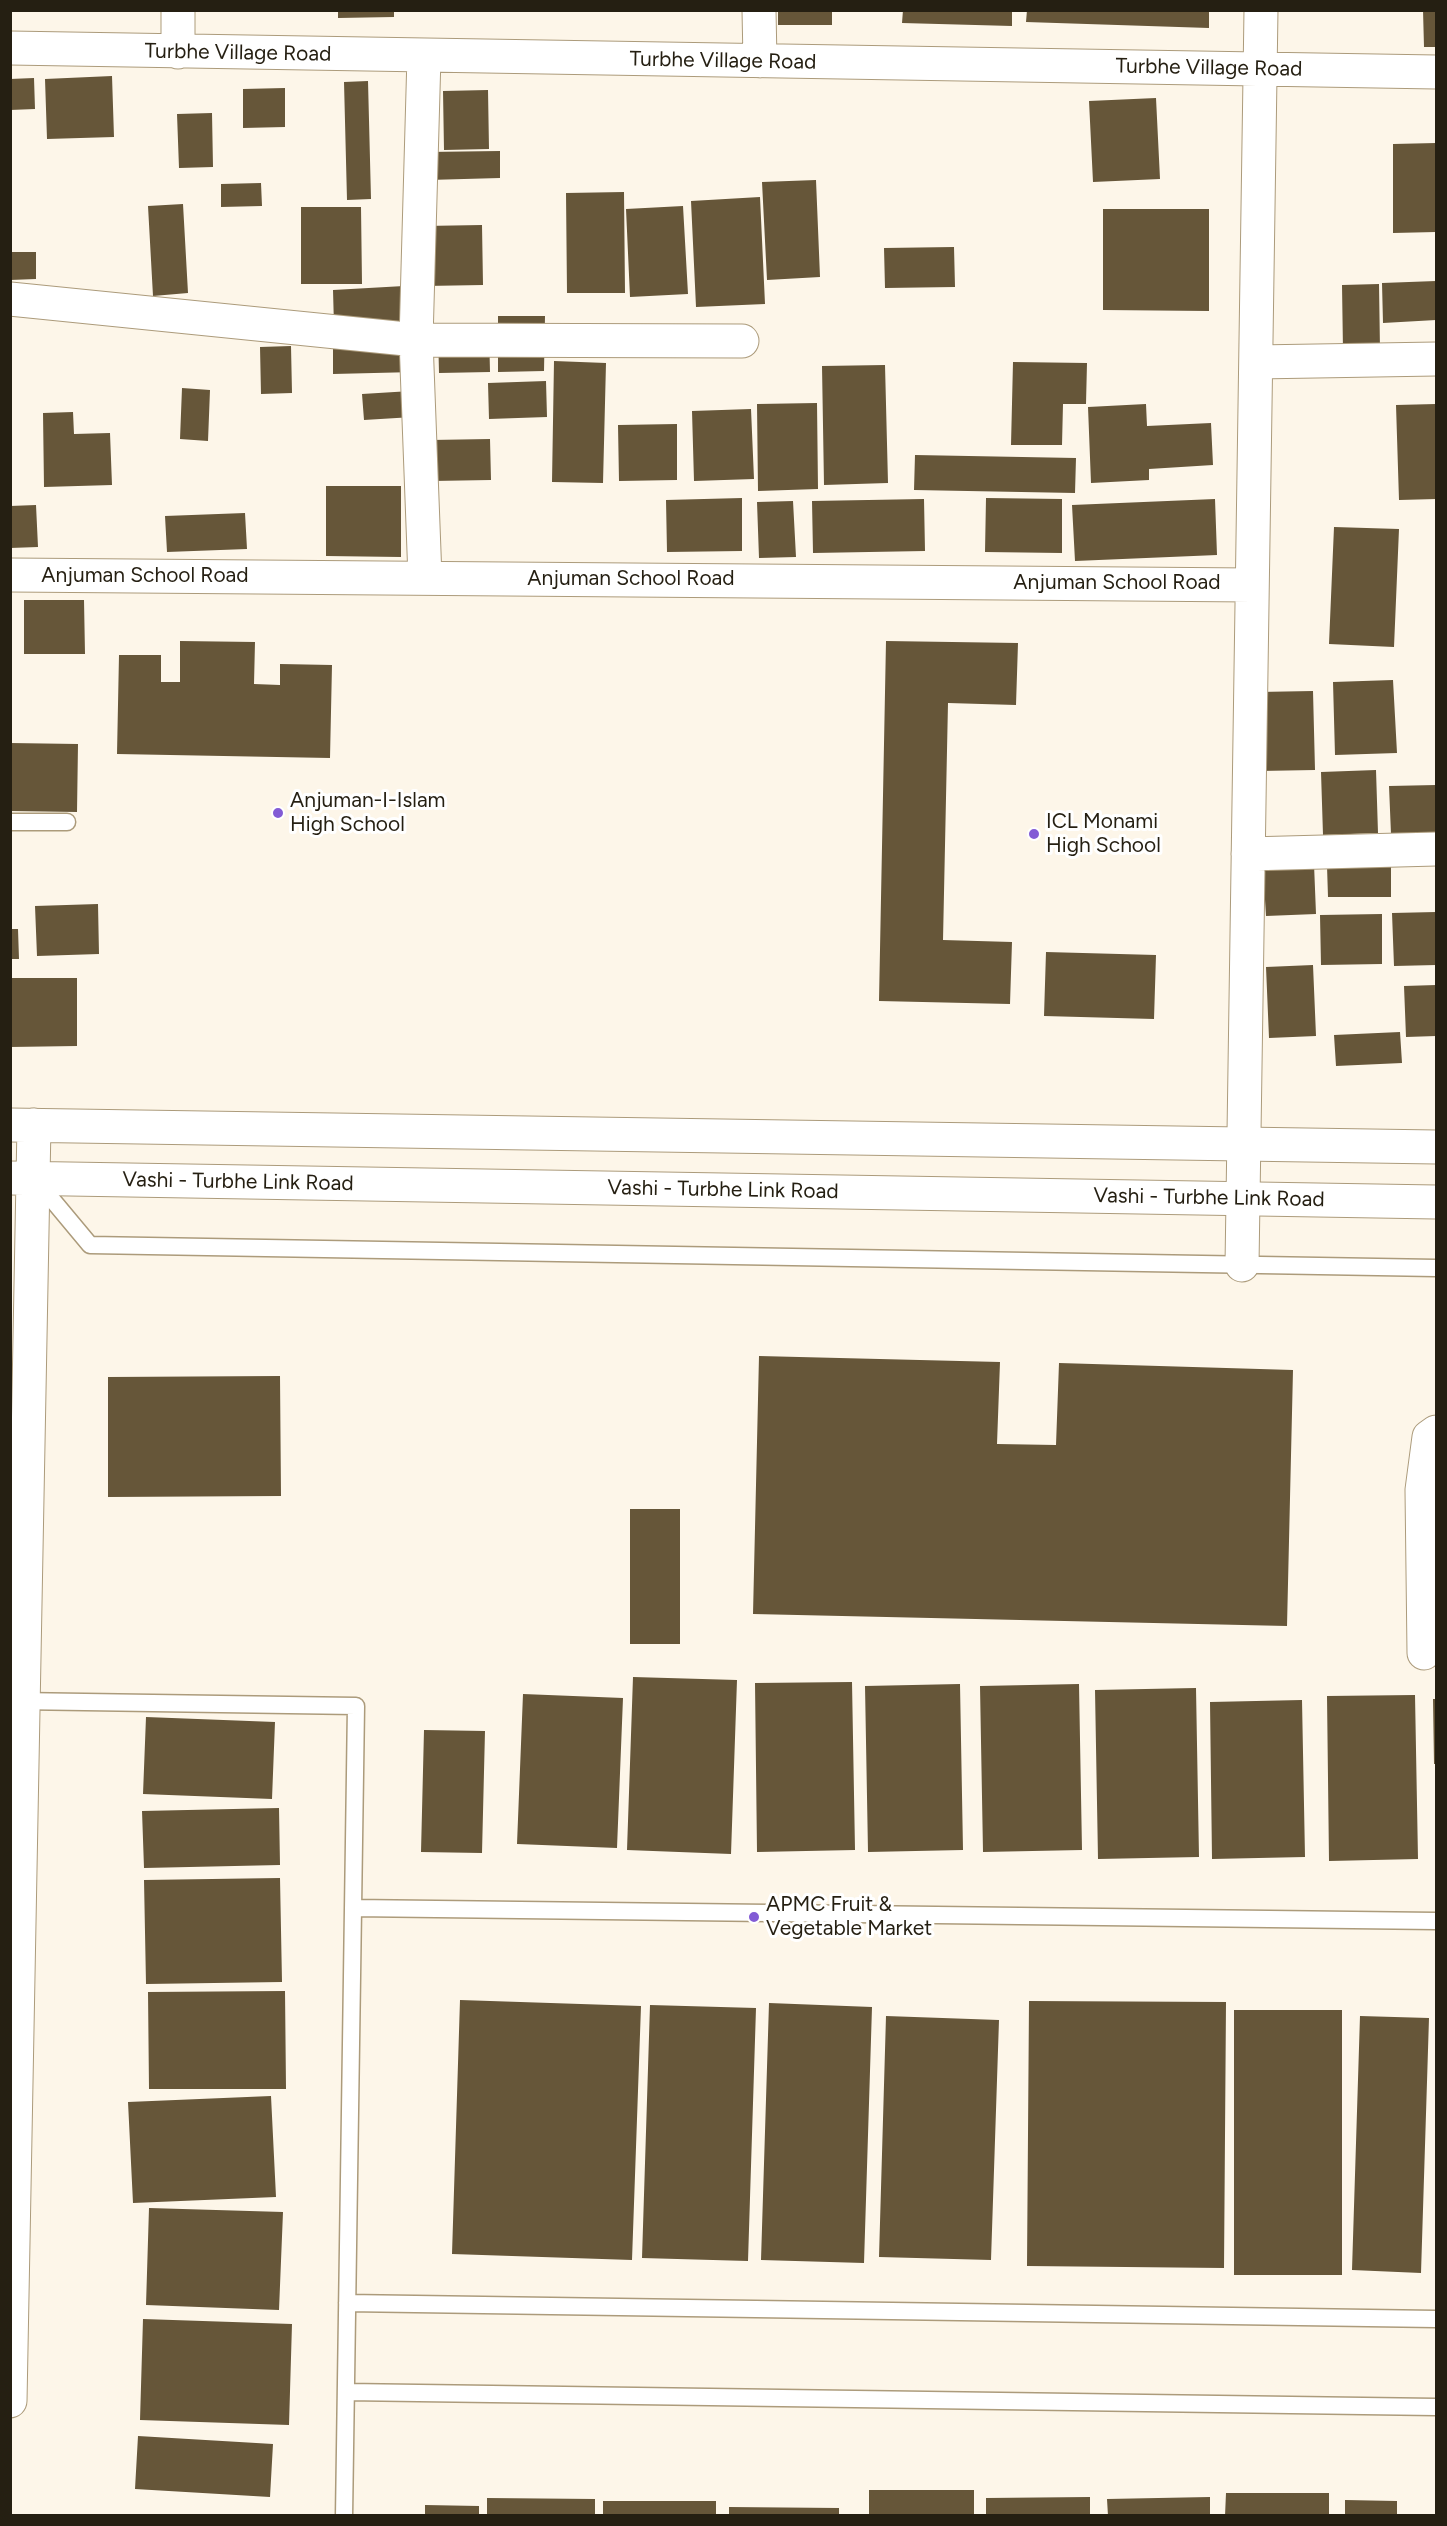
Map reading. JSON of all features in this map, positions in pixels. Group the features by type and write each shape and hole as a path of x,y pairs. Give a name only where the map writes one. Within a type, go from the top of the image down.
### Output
{"street":[{"path":"178,10 178,52"},
{"path":"759,10 760,61"},
{"path":"1242,1265 1261,10"},
{"name":"Turbhe Village Road","path":"10,48 1437,72"},
{"path":"424,56 416,340 425,578"},
{"path":"10,299 416,340 742,341"},
{"path":"1256,362 1437,359"},
{"name":"Anjuman School Road","path":"10,574 1252,585"},
{"path":"1248,854 1437,849"},
{"path":"10,2401 22,1125 1437,1147"},
{"name":"Vashi - Turbhe Link Road","path":"22,1178 1437,1202"},
{"path":"1424,1653 1422,1490 1429,1437 1437,1432"}],"lane":[{"path":"10,822 67,822"},
{"path":"22,1178 90,1245 1437,1269"},
{"path":"17,1701 356,1706 344,2516"},
{"path":"353,1908 1437,1921"},
{"path":"347,2303 1437,2319"},
{"path":"346,2392 1437,2407"}],"building":[{"path":"338,10 394,10 394,17 338,18"},
{"path":"778,10 832,10 832,25 778,25"},
{"path":"903,10 1012,10 1012,26 902,23"},
{"path":"1027,10 1209,10 1209,28 1026,22"},
{"path":"1423,10 1436,10 1436,47 1424,47"},
{"path":"112,76 114,137 47,139 45,79"},
{"path":"34,78 35,109 10,110 10,79"},
{"path":"368,81 371,199 347,200 344,82"},
{"path":"285,88 285,127 243,128 243,89"},
{"path":"488,90 489,149 444,150 443,91"},
{"path":"1156,98 1160,179 1093,182 1089,101"},
{"path":"212,113 213,167 179,168 177,114"},
{"path":"1436,143 1436,232 1393,233 1393,144"},
{"path":"500,151 500,178 428,180 427,152"},
{"path":"816,180 820,277 767,280 762,182"},
{"path":"261,183 262,206 221,207 221,184"},
{"path":"624,192 625,293 567,293 566,193"},
{"path":"760,197 765,304 696,307 691,201"},
{"path":"183,204 188,293 153,296 148,206"},
{"path":"683,206 688,294 630,297 626,209"},
{"path":"301,207 361,207 362,284 301,284"},
{"path":"1103,209 1209,209 1209,311 1103,310"},
{"path":"482,225 483,285 425,286 424,226"},
{"path":"954,247 955,287 885,288 884,248"},
{"path":"10,252 36,252 36,279 10,280"},
{"path":"1436,281 1436,320 1383,323 1382,283"},
{"path":"1379,284 1380,350 1343,351 1342,285"},
{"path":"404,286 406,322 334,326 333,290"},
{"path":"498,316 545,316 544,371 498,372"},
{"path":"489,330 490,372 439,373 438,331"},
{"path":"414,343 415,372 333,374 333,345"},
{"path":"291,346 292,393 261,394 260,347"},
{"path":"554,361 606,363 603,483 552,482"},
{"path":"1013,362 1087,363 1086,404 1063,404 1062,445 1011,445"},
{"path":"885,365 888,483 824,485 822,366"},
{"path":"546,381 547,417 489,419 488,383"},
{"path":"182,388 210,390 208,441 180,439"},
{"path":"411,391 413,417 364,420 362,394"},
{"path":"817,403 818,489 758,491 757,404"},
{"path":"1146,404 1147,426 1211,423 1213,465 1149,469 1149,480 1091,483 1088,407"},
{"path":"1436,404 1436,499 1399,500 1396,405"},
{"path":"751,409 754,479 694,481 692,411"},
{"path":"73,412 74,434 110,433 112,485 44,487 43,413"},
{"path":"677,424 677,480 619,481 618,425"},
{"path":"490,439 491,480 432,481 431,440"},
{"path":"915,455 1076,458 1075,493 914,490"},
{"path":"326,486 401,486 401,557 326,556"},
{"path":"742,498 742,551 667,552 666,500"},
{"path":"986,498 1062,499 1062,553 985,552"},
{"path":"924,499 925,551 813,553 812,501"},
{"path":"1215,499 1217,555 1075,561 1072,505"},
{"path":"793,501 796,557 759,558 757,502"},
{"path":"36,505 38,547 10,548 10,506"},
{"path":"245,513 247,549 167,552 165,516"},
{"path":"1334,527 1399,529 1394,647 1329,644"},
{"path":"24,600 84,600 85,654 24,654"},
{"path":"180,641 255,642 254,684 280,685 280,664 332,665 330,758 117,754 119,655 161,655 161,682 180,682"},
{"path":"886,641 1018,643 1016,705 948,703 943,940 1012,942 1010,1004 879,1001"},
{"path":"1393,680 1397,753 1335,755 1333,682"},
{"path":"1313,691 1315,770 1259,771 1258,692"},
{"path":"10,743 78,744 77,812 10,811"},
{"path":"1376,770 1378,833 1323,835 1321,772"},
{"path":"1436,785 1436,833 1391,834 1389,786"},
{"path":"1314,864 1316,914 1266,916 1263,866"},
{"path":"1391,865 1391,897 1328,897 1327,866"},
{"path":"98,904 99,954 37,956 35,906"},
{"path":"1436,912 1436,965 1394,966 1392,913"},
{"path":"1382,914 1382,964 1321,965 1320,915"},
{"path":"10,929 18,929 19,959 10,959"},
{"path":"1046,952 1156,955 1154,1019 1044,1016"},
{"path":"1313,965 1316,1036 1269,1038 1266,967"},
{"path":"10,978 77,978 77,1046 10,1047"},
{"path":"1436,985 1436,1036 1406,1037 1404,986"},
{"path":"1400,1032 1402,1063 1336,1066 1334,1035"},
{"path":"759,1356 1000,1362 997,1444 1056,1445 1059,1363 1293,1370 1287,1626 753,1614"},
{"path":"280,1376 281,1496 108,1497 108,1377"},
{"path":"630,1509 680,1509 680,1644 630,1644"},
{"path":"633,1677 737,1680 731,1854 627,1850"},
{"path":"852,1682 855,1850 757,1852 755,1683"},
{"path":"960,1684 963,1850 868,1852 865,1686"},
{"path":"1079,1684 1082,1850 983,1852 980,1686"},
{"path":"1196,1688 1199,1857 1098,1859 1095,1690"},
{"path":"523,1694 623,1698 617,1848 517,1844"},
{"path":"1415,1695 1418,1859 1329,1861 1327,1696"},
{"path":"1433,1699 1436,1699 1436,1764 1434,1764"},
{"path":"1302,1700 1305,1857 1212,1859 1210,1702"},
{"path":"146,1717 275,1722 272,1799 143,1794"},
{"path":"424,1730 485,1731 482,1853 421,1852"},
{"path":"279,1808 280,1865 144,1868 142,1811"},
{"path":"280,1878 282,1982 146,1984 144,1880"},
{"path":"285,1991 286,2089 149,2089 148,1992"},
{"path":"460,2000 641,2006 632,2260 452,2254"},
{"path":"1029,2001 1226,2002 1224,2268 1027,2266"},
{"path":"769,2003 872,2007 864,2263 761,2260"},
{"path":"650,2005 756,2008 748,2261 642,2258"},
{"path":"1234,2010 1342,2010 1342,2275 1234,2275"},
{"path":"886,2016 999,2020 991,2260 879,2257"},
{"path":"1360,2016 1429,2018 1421,2273 1352,2270"},
{"path":"271,2096 276,2197 133,2203 128,2102"},
{"path":"149,2208 283,2212 279,2310 146,2305"},
{"path":"143,2319 292,2324 289,2425 140,2420"},
{"path":"138,2436 273,2444 270,2497 135,2489"},
{"path":"869,2490 974,2490 974,2516 869,2516"},
{"path":"1226,2493 1329,2493 1329,2516 1225,2516"},
{"path":"1090,2497 1090,2516 986,2516 986,2498"},
{"path":"1210,2497 1210,2516 1108,2516 1107,2499"},
{"path":"487,2498 595,2499 595,2516 487,2516"},
{"path":"1345,2500 1397,2501 1397,2516 1345,2516"},
{"path":"603,2501 716,2501 716,2516 603,2516"},
{"path":"425,2505 479,2506 479,2516 425,2516"},
{"path":"729,2507 839,2508 839,2516 729,2516"}],"place":[{"name":"Anjuman-I-Islam High School","path":"278,813"},
{"name":"ICL Monami High School","path":"1034,834"},
{"name":"APMC Fruit & Vegetable Market","path":"754,1917"}]}
